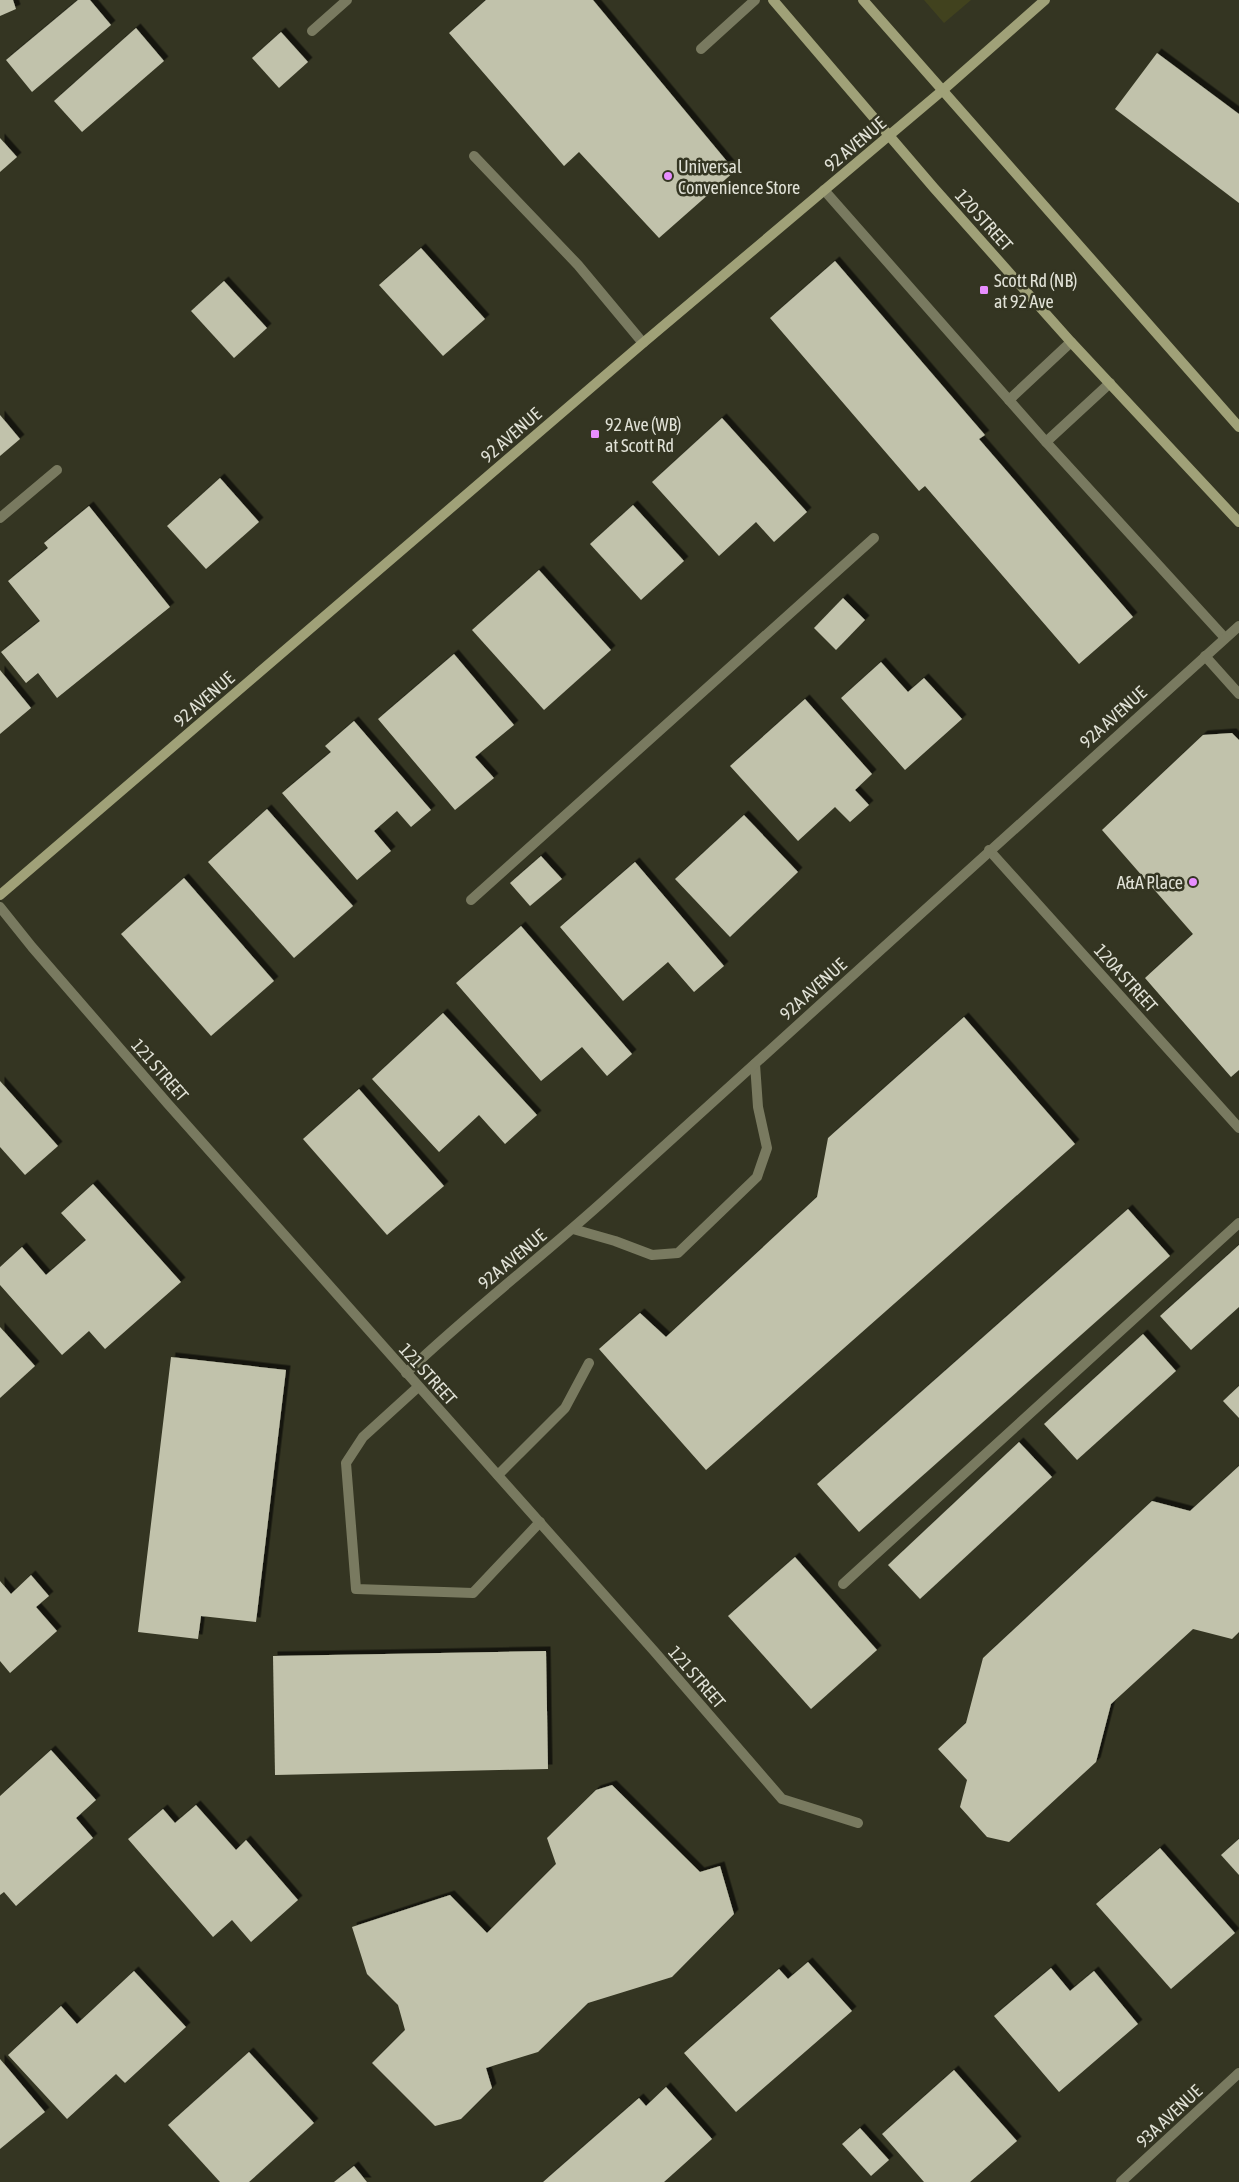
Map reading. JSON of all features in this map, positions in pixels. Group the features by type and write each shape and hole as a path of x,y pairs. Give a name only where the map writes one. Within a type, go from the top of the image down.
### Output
{"street":[{"path":"312,31 347,0"},
{"path":"701,49 755,0"},
{"name":"120 STREET","path":"773,0 888,136 1071,342 1239,522"},
{"path":"863,0 1239,428"},
{"name":"92 AVENUE","path":"0,895 643,343 943,90 1045,0"},
{"path":"474,156 578,265 643,343"},
{"path":"824,190 1046,442 1225,638"},
{"path":"1009,400 1071,342"},
{"path":"1046,442 1110,383"},
{"path":"0,518 57,470"},
{"path":"471,900 874,538"},
{"name":"92A AVENUE","path":"406,1373 449,1332 573,1229 989,850 1239,626"},
{"path":"1205,656 1239,694"},
{"name":"120A STREET","path":"989,850 1239,1128"},
{"name":"121 STREET","path":"0,907 32,948 168,1104 540,1522 782,1799 858,1823"},
{"path":"573,1229 615,1241 652,1255 678,1253 757,1177 766,1148 758,1107 755,1064"},
{"path":"843,1584 1239,1224"},
{"path":"498,1475 564,1408 588,1363"},
{"path":"418,1387 364,1437 346,1463 356,1589 473,1593 540,1522"},
{"name":"93A AVENUE","path":"1124,2181 1239,2073"}],"shaded area":[{"path":"924,0 971,0 944,23"}],"building":[{"path":"0,0 13,0 16,9 0,16"},
{"path":"78,0 90,0 111,25 32,92 6,60"},
{"path":"486,0 593,0 735,171 659,238 579,152 564,166 449,33"},
{"path":"136,28 164,61 82,132 54,101"},
{"path":"281,32 308,62 279,88 252,58"},
{"path":"1157,53 1239,114 1239,203 1115,109"},
{"path":"0,138 17,157 0,172"},
{"path":"421,248 485,319 443,356 379,285"},
{"path":"835,261 985,435 979,439 1133,617 1079,664 925,486 919,491 770,318"},
{"path":"224,281 267,328 234,358 191,311"},
{"path":"0,415 20,439 0,456"},
{"path":"722,418 807,512 774,542 756,522 719,556 652,482"},
{"path":"220,478 259,522 206,569 167,526"},
{"path":"633,505 684,561 641,600 590,544"},
{"path":"89,506 170,607 57,698 38,673 26,683 1,652 40,621 8,581 48,548 44,543"},
{"path":"539,570 611,650 544,710 472,630"},
{"path":"843,598 865,620 836,650 814,628"},
{"path":"454,654 514,725 475,757 494,778 455,810 378,719"},
{"path":"881,662 908,692 924,678 962,719 905,770 841,698"},
{"path":"0,670 31,708 0,734"},
{"path":"805,699 872,774 855,790 869,805 850,822 835,807 798,841 730,766"},
{"path":"354,721 431,810 411,827 397,811 374,831 391,851 357,880 282,793 331,752 325,746"},
{"name":"A&A Place","path":"1232,733 1239,740 1239,1070 1231,1077 1145,978 1193,934 1102,830 1203,735"},
{"path":"267,809 353,906 294,958 208,862"},
{"path":"744,815 798,872 730,937 675,879"},
{"path":"541,856 562,879 530,906 510,883"},
{"path":"635,862 724,966 694,992 668,962 623,1001 560,927"},
{"path":"184,878 274,981 211,1036 121,934"},
{"path":"521,926 632,1054 607,1076 582,1047 541,1081 456,983"},
{"path":"443,1013 537,1115 505,1144 479,1115 439,1152 372,1079"},
{"path":"964,1017 1075,1144 706,1470 599,1349 640,1313 666,1337 817,1197 828,1138"},
{"path":"0,1081 58,1146 25,1175 0,1147"},
{"path":"359,1089 444,1186 387,1235 303,1139"},
{"path":"93,1184 181,1282 105,1349 89,1331 62,1355 0,1285 0,1267 22,1247 46,1275 86,1240 61,1213"},
{"path":"1128,1209 1170,1256 859,1532 817,1484"},
{"path":"1239,1245 1239,1307 1191,1350 1160,1316"},
{"path":"0,1327 35,1366 0,1398"},
{"path":"1143,1334 1176,1371 1077,1460 1044,1424"},
{"path":"171,1357 286,1370 256,1622 201,1616 198,1639 138,1632"},
{"path":"1239,1386 1239,1418 1223,1401"},
{"path":"1019,1442 1052,1477 920,1599 888,1565"},
{"path":"1239,1466 1239,1632 1232,1639 1193,1629 1111,1704 1096,1762 1009,1842 987,1837 960,1807 967,1780 938,1749 966,1723 983,1658 1152,1501 1190,1511"},
{"path":"795,1557 877,1650 811,1709 728,1616"},
{"path":"31,1575 49,1596 36,1607 57,1631 10,1673 0,1661 0,1581 11,1594"},
{"path":"546,1651 548,1769 275,1775 273,1656"},
{"path":"51,1750 96,1800 76,1818 93,1838 16,1906 4,1892 0,1895 0,1796"},
{"path":"612,1785 700,1872 720,1866 734,1914 672,1977 588,2003 538,2052 486,2068 492,2088 461,2119 435,2126 372,2063 405,2030 398,2005 367,1974 352,1927 450,1895 487,1933 556,1864 547,1838 596,1790"},
{"path":"196,1805 236,1850 246,1840 298,1900 251,1942 232,1920 213,1937 128,1839 163,1809 175,1823"},
{"path":"1239,1839 1239,1875 1221,1855"},
{"path":"1160,1848 1235,1933 1171,1989 1096,1904"},
{"path":"808,1962 852,2011 736,2112 684,2053 779,1969 788,1979"},
{"path":"1051,1968 1070,1991 1094,1971 1138,2024 1059,2092 994,2016"},
{"path":"134,1971 186,2027 125,2083 116,2074 67,2119 8,2055 61,2006 77,2024"},
{"path":"249,2052 314,2123 249,2182 220,2182 168,2125"},
{"path":"0,2059 45,2112 0,2149"},
{"path":"954,2070 1017,2141 970,2182 924,2182 882,2134"},
{"path":"666,2087 712,2139 664,2182 543,2182 639,2098 646,2106"},
{"path":"860,2128 889,2160 871,2176 842,2144"},
{"path":"354,2166 367,2182 334,2182"}],"place":[{"name":"Universal Convenience Store","path":"668,176"},
{"name":"Scott Rd (NB) at 92 Ave","path":"984,290"},
{"name":"92 Ave (WB) at Scott Rd","path":"595,434"},
{"name":"A&A Place","path":"1193,882"}]}
